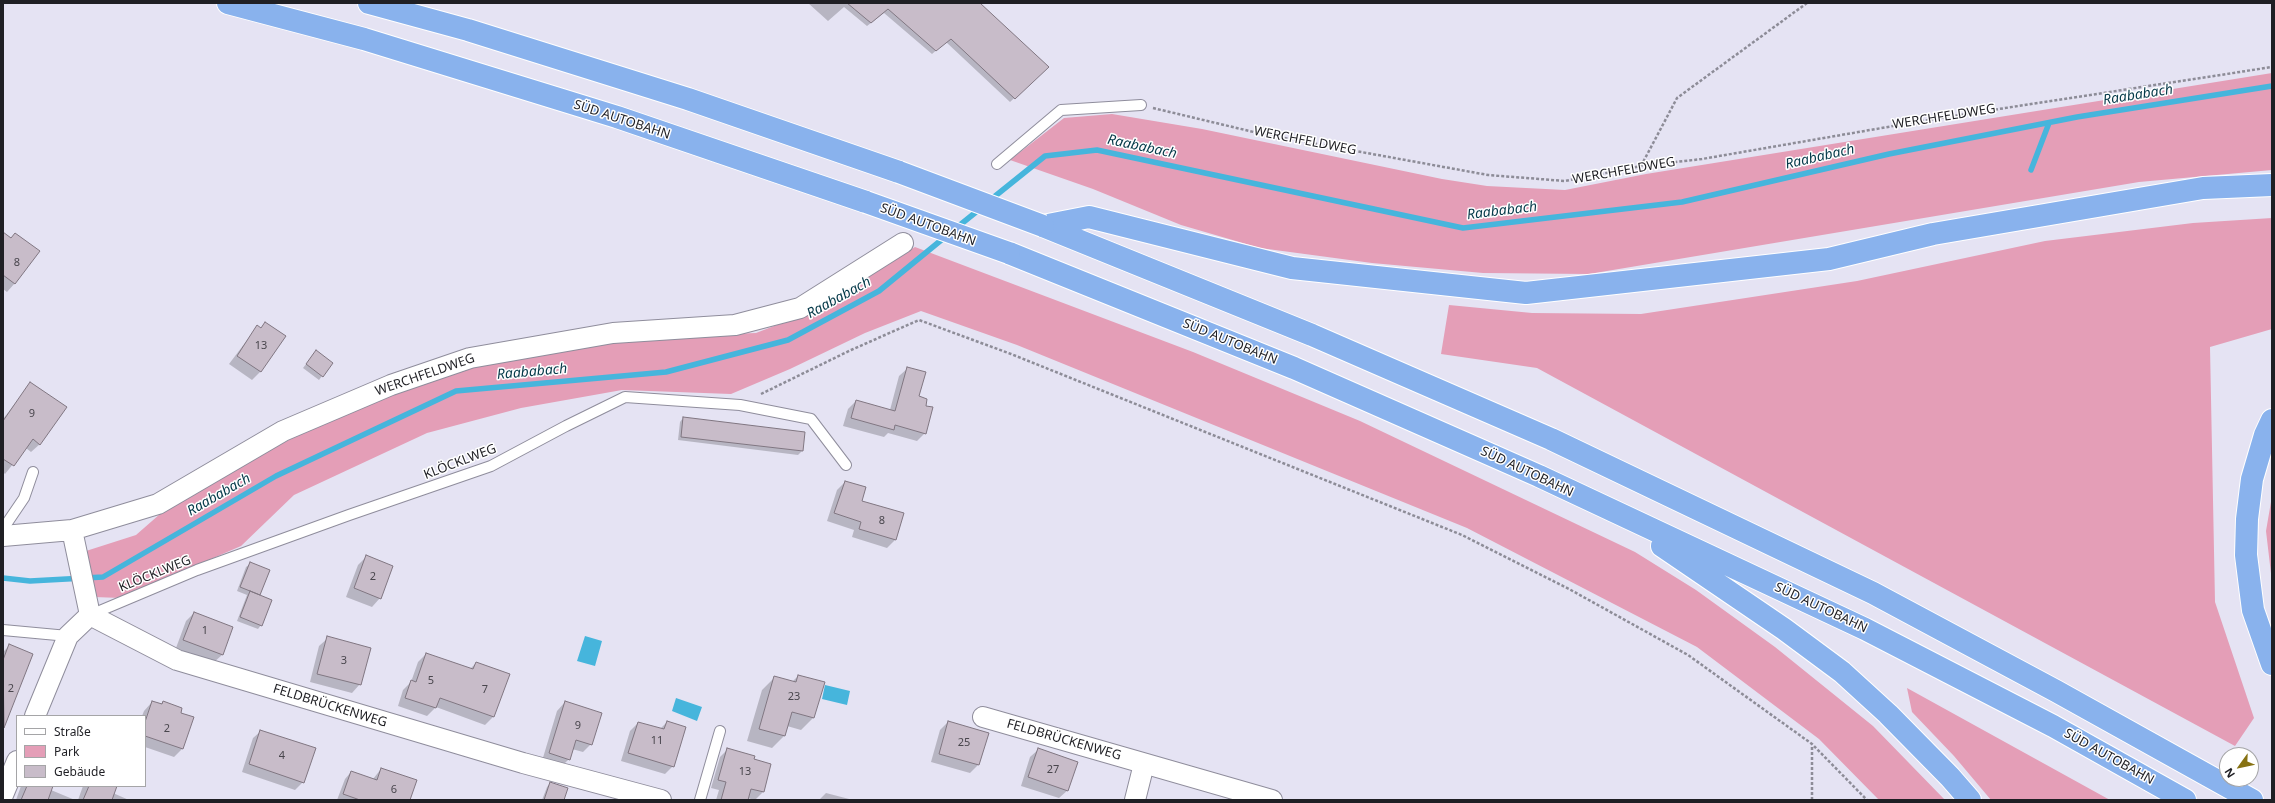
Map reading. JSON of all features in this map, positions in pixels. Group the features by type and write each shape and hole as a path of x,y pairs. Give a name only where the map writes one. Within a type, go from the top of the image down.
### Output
{"highway":[{"name":"SÜD AUTOBAHN","path":"228,3 364,39 617,117 866,202 1009,254 1294,368 1539,476 1619,515 1865,629 2046,723 2185,800"},
{"path":"369,3 468,30 688,99 899,172 1043,226 1312,335 1558,443 1872,594 2056,691 2252,800"},
{"path":"1043,226 1089,217 1292,268 1526,293 1829,258 1933,234 2203,188 2272,186"},
{"path":"2268,428 2252,479 2247,519 2246,555 2253,610 2272,664"},
{"path":"1619,515 1784,629 1842,672 1888,714 1950,777 1970,800"}],"street":[{"name":"WERCHFELDWEG","path":"3,536 73,538 158,504 283,431 391,385 470,358 613,333 735,325 800,308 903,243"},
{"path":"35,715 68,636 88,607 73,538"},
{"name":"FELDBRÜCKENWEG","path":"88,607 177,660 523,763 661,800"},
{"name":"FELDBRÜCKENWEG","path":"983,716 1272,800"},
{"path":"3,795 16,762"},
{"path":"1135,800 1144,764"}],"lane":[{"path":"997,164 1060,110 1141,104"},
{"name":"KLÖCKLWEG","path":"88,607 491,466 566,426 625,397 740,405 811,419 846,465"},
{"path":"3,529 24,498 33,472"},
{"path":"3,630 68,636"},
{"path":"700,800 720,731"}],"path":[{"path":"1641,166 1677,98 1807,3"},
{"name":"WERCHFELDWEG","path":"1141,104 1262,134 1488,175 1565,181 1641,166 1702,159 1934,119 2272,67"},
{"path":"740,405 851,350 919,320 1018,357 1462,535 1569,588 1688,655 1812,744 1867,800"},
{"path":"1812,744 1812,800"}],"green space":[{"path":"2272,73 2272,170 2139,182 1589,274 1483,273 1372,263 1260,248 1181,225 1093,189 1010,160 1064,118 1112,114 1202,129 1442,179 1487,186 1565,190 1646,174"},
{"path":"2272,218 2272,329 2210,347 2215,602 2254,718 2235,746 1537,368 1441,354 1449,305 1532,313 1641,314 1857,281 2045,241 2193,223"},
{"path":"915,247 1193,352 1360,421 1635,552 1696,590 1775,647 1873,726 1945,800 1879,800 1819,739 1697,647 1467,528 1017,345 921,311 865,333 790,369 731,394 622,390 521,408 427,433 294,495 241,546 121,598 94,597 86,551 136,535 168,507 260,455 325,421 393,391 472,366 622,338 756,333 795,318 829,302"},
{"path":"2272,496 2272,582 2266,531"},
{"path":"1907,688 2110,800 1991,800 1954,756 1912,712"}],"water":[{"path":"585,636 602,641 595,666 577,661"},
{"path":"825,685 850,691 847,705 822,699"},
{"path":"676,698 702,707 697,721 672,711"}],"building":[{"path":"847,3 980,3 1049,67 1015,99 951,39 936,51 888,9 871,23"},
{"path":"3,232 11,238 15,233 40,251 15,284 3,275"},
{"path":"265,322 286,336 261,372 237,356 257,325 261,328"},
{"path":"316,350 333,363 323,377 306,364"},
{"path":"907,367 926,372 919,396 927,399 926,406 933,407 926,434 895,425 894,430 851,418 856,400 895,411"},
{"path":"30,382 67,407 40,445 33,439 14,466 3,459 3,421"},
{"path":"683,417 805,432 803,451 681,437"},
{"path":"845,481 866,487 862,501 904,513 896,540 859,529 861,522 834,513"},
{"path":"366,555 393,566 381,599 354,588"},
{"path":"250,562 270,570 260,595 240,587"},
{"path":"250,591 272,600 262,626 240,617"},
{"path":"194,612 233,627 223,655 183,640"},
{"path":"327,636 371,648 361,685 317,674"},
{"path":"9,644 33,654 4,728 3,660"},
{"path":"426,653 473,669 476,662 510,674 494,717 440,698 436,708 405,698 411,680 416,682"},
{"path":"798,675 825,682 814,718 792,712 785,736 759,729 774,676 796,682"},
{"path":"152,701 162,704 163,701 182,708 181,713 194,717 183,749 146,736 146,719"},
{"path":"565,701 602,713 592,745 576,740 570,760 549,753"},
{"path":"667,721 686,727 674,767 628,753 638,722 664,729"},
{"path":"948,721 989,733 979,765 939,754"},
{"path":"260,730 316,748 304,783 249,764"},
{"path":"727,748 755,756 754,759 771,764 764,792 751,789 748,800 721,800 726,782 718,780"},
{"path":"1038,748 1078,762 1068,791 1028,777"},
{"path":"381,768 417,780 410,800 360,800 343,794 351,771 377,780"},
{"path":"550,782 568,788 564,800 544,800"},
{"path":"27,787 53,787 48,800 21,800"},
{"path":"89,787 117,787 112,800 83,800"}],"waterway":[{"name":"Raababach","path":"989,201 1045,156 1097,150 1463,228 1682,202 1889,154 2077,117 2272,86"},
{"path":"2031,170 2049,123"},
{"name":"Raababach","path":"955,229 981,208"},
{"name":"Raababach","path":"3,578 30,581 103,577 276,476 456,391 666,372 788,340 879,291 945,237"}]}
